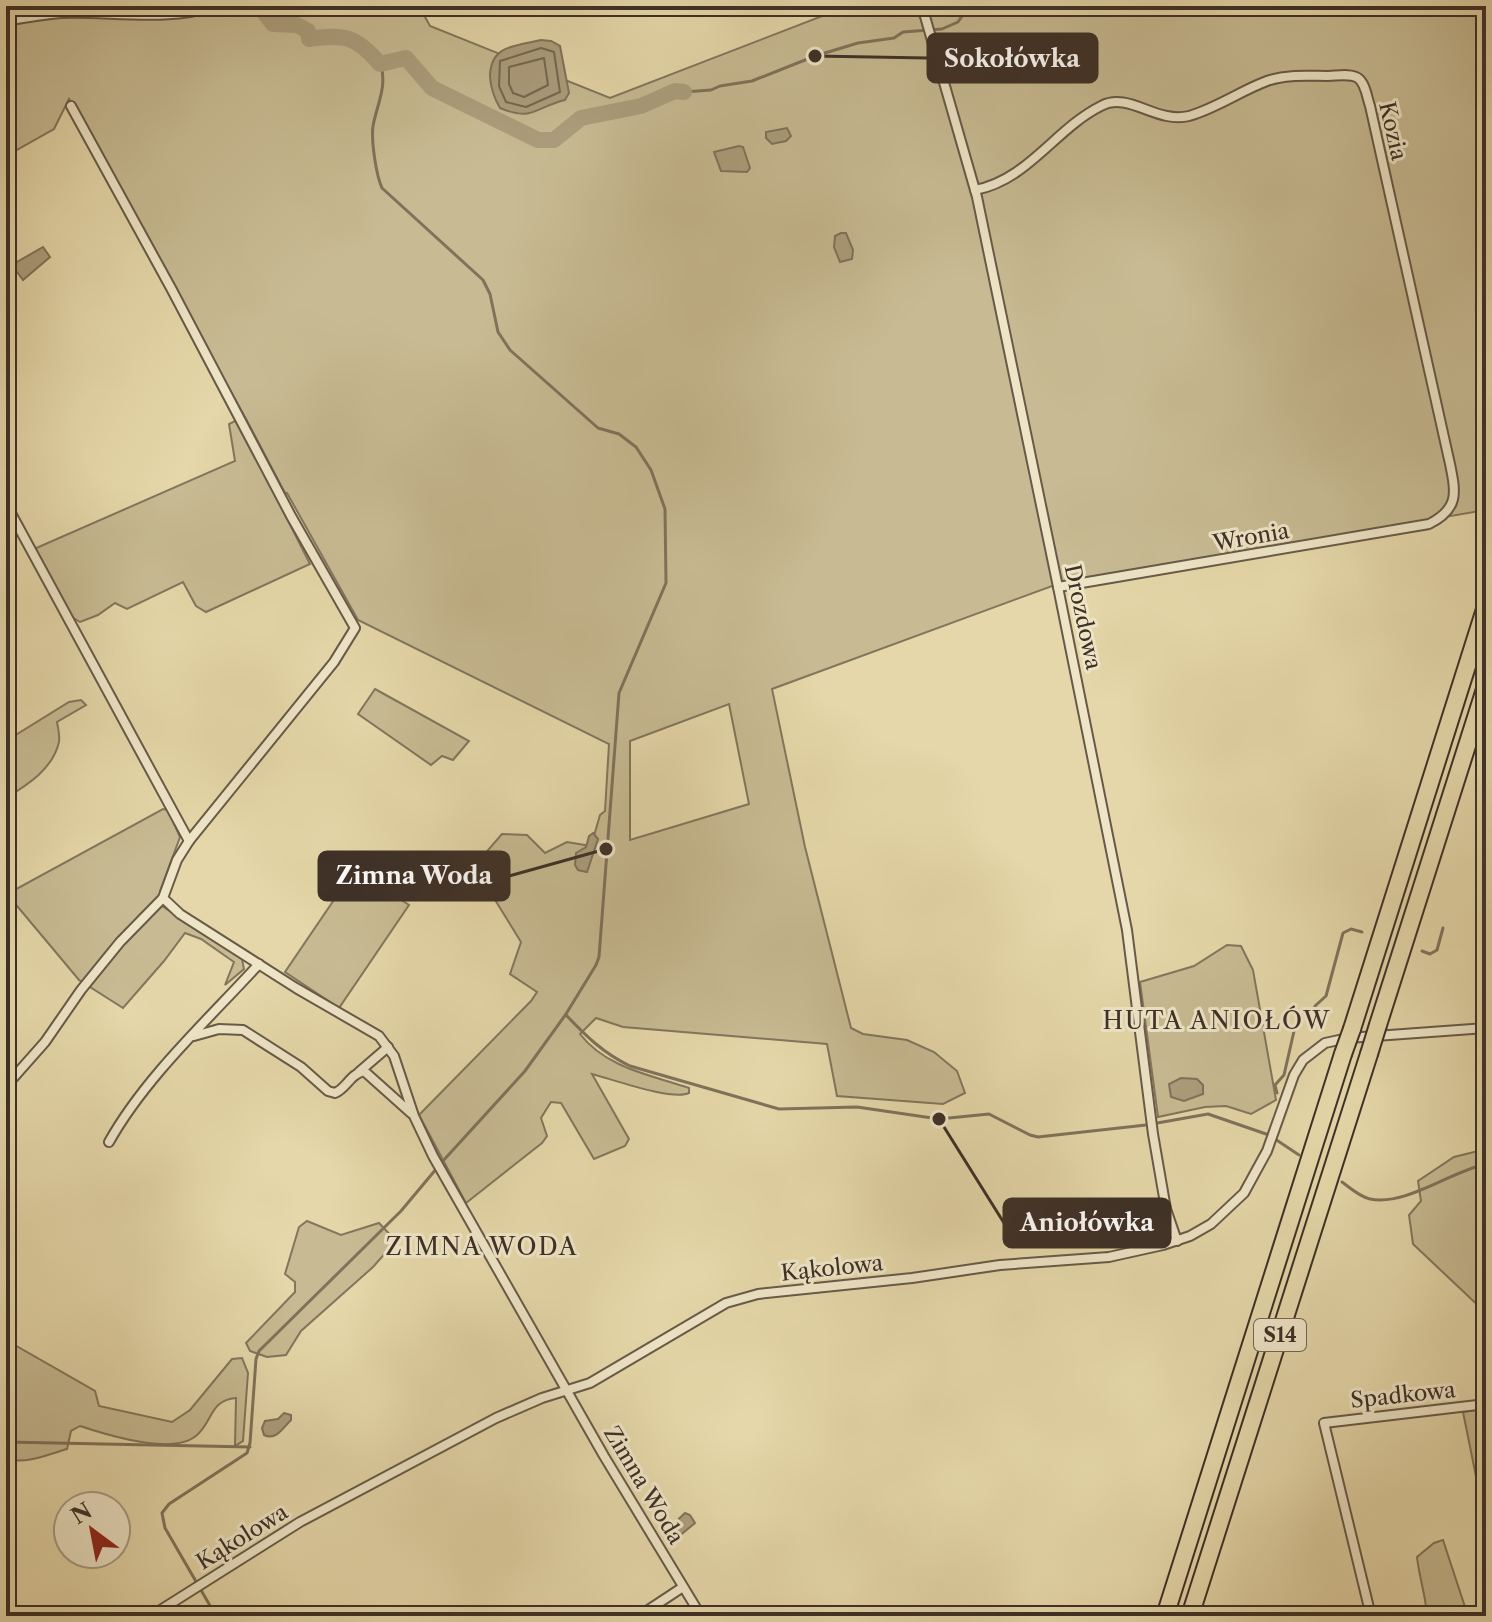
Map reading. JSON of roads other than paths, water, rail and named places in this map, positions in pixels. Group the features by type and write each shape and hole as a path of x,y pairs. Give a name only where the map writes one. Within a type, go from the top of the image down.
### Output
{"highway":[{"name":"S14","path":"1165,1616 1486,606"},
{"name":"S14","path":"1190,1616 1486,686"}],"street":[{"path":"6,21 61,13 117,15 193,11 213,6"},
{"name":"Drozdowa","path":"922,6 975,190 1058,587 1127,930 1152,1124 1166,1209 1177,1241"},
{"name":"Kozia","path":"975,190 998,184 1017,174 1053,141 1094,110 1113,101 1170,118 1213,108 1268,81 1284,77 1358,78 1363,83 1370,106 1450,464 1455,489 1447,512"},
{"path":"6,1086 45,1042 120,942 163,898 177,860 189,841 334,662 355,628 291,516 71,106"},
{"path":"6,504 189,841"},
{"name":"Wronia","path":"1058,587 1412,528 1429,524 1447,512"},
{"path":"163,898 180,914 296,988 367,1028 388,1047 335,1093 243,1030 219,1029 194,1036"},
{"path":"109,1142 163,1068 259,964"},
{"name":"Kąkolowa","path":"151,1616 300,1522 413,1461 530,1403 590,1383 716,1307 743,1297 1000,1265 1109,1257 1177,1241 1211,1224 1244,1193 1267,1151 1298,1069 1314,1049 1348,1038 1486,1028"},
{"name":"Zimna Woda","path":"388,1047 433,1156 701,1616"},
{"path":"359,1072 368,1073 416,1119"},
{"name":"Spadkowa","path":"1371,1616 1324,1423 1486,1404"},
{"path":"639,1616 683,1587"}],"water":[{"path":"541,40 560,46 569,93 565,100 520,114 500,108 490,81 494,59 513,46"},
{"path":"787,128 791,136 786,141 772,144 766,138 766,132"},
{"path":"743,147 750,168 747,172 721,171 714,152"},
{"path":"846,233 853,250 852,259 840,262 834,247 835,236"},
{"path":"43,247 50,257 23,280 14,268 17,262"},
{"path":"593,833 598,839 587,872 578,870 576,853 586,847"},
{"path":"1181,1078 1197,1079 1203,1085 1203,1094 1184,1101 1171,1097 1169,1084"},
{"path":"284,1413 291,1415 285,1427 276,1435 264,1435 262,1428 265,1421 278,1419"},
{"path":"685,1513 695,1523 671,1543 665,1532"}],"waterway":[{"path":"259,6 273,24 297,25 308,31 309,39 349,39 364,48 380,64 406,58 432,88 538,140 554,140 581,118 641,106 675,91 684,92"},
{"path":"684,92 752,81 815,56 858,43 894,38 903,32 942,29 958,22 969,6"},
{"name":"Zimna Woda","path":"216,1616 165,1528 162,1513 169,1504 247,1453 259,1351 401,1211 525,1071 596,965 619,693 666,583 665,509 651,470 636,447 619,434 598,428 510,350 498,332 490,294 483,280 382,188 373,148 375,118 382,89 381,65"},
{"path":"1422,951 1430,954 1437,950 1443,928"},
{"path":"1315,1006 1326,996 1343,933 1351,929 1362,932"},
{"path":"1277,1093 1275,1085 1284,1075 1297,1018 1301,1014"},
{"path":"566,1015 595,1044 630,1066 779,1109 857,1107 939,1119 989,1114 1038,1137 1146,1125 1208,1114 1269,1135"},
{"path":"1275,1139 1299,1155"},
{"path":"1342,1182 1366,1198 1384,1200 1399,1198 1486,1164"},
{"path":"6,1442 250,1447"}],"place":[{"name":"Sokołówka","path":"815,56"},
{"name":"Zimna Woda","path":"606,849"},
{"name":"Aniołówka","path":"939,1119"}],"district":[{"name":"HUTA ANIOŁÓW","path":"1217,1020"},
{"name":"ZIMNA WODA","path":"482,1246"}]}
